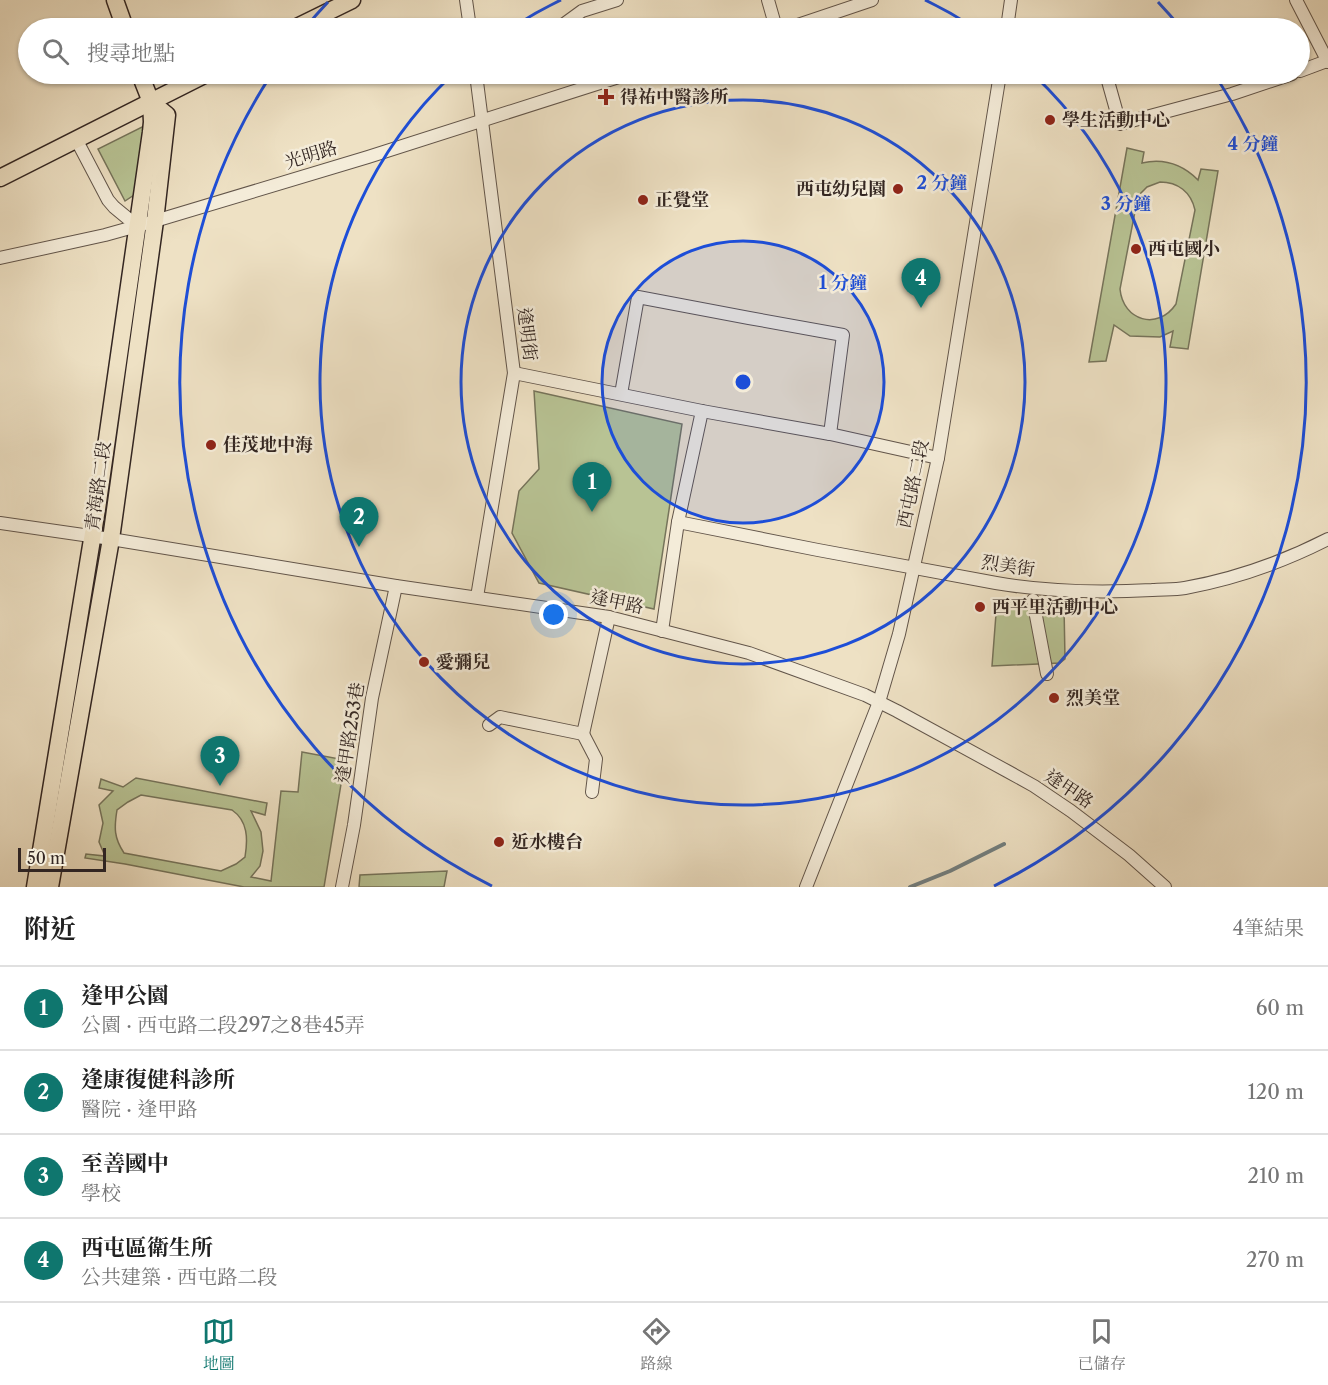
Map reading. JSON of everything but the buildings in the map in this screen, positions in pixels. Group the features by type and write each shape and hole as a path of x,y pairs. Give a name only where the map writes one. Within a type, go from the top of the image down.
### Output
{"main road":[{"path":"115,0 121,18"},
{"path":"316,18 352,0"},
{"name":"青海路二段","path":"43,883 151,132 151,102 144,84"},
{"path":"0,178 186,84"},
{"name":"青海路二段","path":"43,883 111,539 155,221 167,115 151,102"}],"street":[{"path":"466,0 469,18"},
{"path":"572,18 582,11 617,0"},
{"path":"768,0 773,18"},
{"path":"819,18 872,0"},
{"path":"1008,18 1011,0"},
{"path":"1296,0 1305,18"},
{"path":"1310,27 1328,62 1310,68"},
{"name":"逢明街","path":"477,84 514,373 477,597"},
{"name":"光明路","path":"0,258 155,221 368,157 596,84"},
{"name":"西屯路二段","path":"806,887 879,702 899,634 938,458 998,84"},
{"path":"1109,84 1120,124 1262,84"},
{"path":"76,139 108,200 137,226"},
{"path":"621,394 638,297 843,335 830,434"},
{"path":"514,373 830,434 938,458"},
{"path":"662,631 678,522 702,411"},
{"name":"烈美街","path":"678,522 1022,588 1073,591 1122,592 1182,588 1280,562 1328,539"},
{"name":"逢甲路","path":"0,523 396,586 609,617 760,657 865,695 998,766 1055,799 1129,855 1165,887"},
{"name":"逢甲路253巷","path":"342,887 354,825 372,698 396,586"},
{"path":"1033,600 1047,674"},
{"path":"592,792 596,759 584,734 609,617"},
{"path":"489,725 500,717 584,734"}],"green space":[{"path":"144,126 134,195 125,201 98,149"},
{"path":"1127,148 1144,152 1142,163 1158,161 1179,166 1198,180 1201,169 1218,171 1188,349 1170,347 1173,331 1160,337 1130,336 1114,325 1106,361 1089,362","holes":["1167,182 1183,189 1195,210 1176,304 1160,318 1142,319 1127,309 1120,289 1138,196 1147,187"]},
{"path":"534,391 682,424 654,609 539,583 512,533 519,491 539,469"},
{"path":"997,601 1064,606 1065,659 1060,663 992,666"},
{"path":"302,752 345,760 324,887 244,887 85,858 86,854 105,856 99,842 103,823 99,805 113,791 99,788 101,779 123,787 136,778 267,803 265,815 251,811 261,832 263,851 260,866 251,877 271,881 281,791 298,792","holes":["141,795 232,810 241,819 246,831 245,857 221,871 124,853 115,828 117,810"]},
{"path":"447,871 444,887 359,887 360,875"}],"waterway":[{"path":"910,887 950,871 1004,844"}],"place":[{"name":"得祐中醫診所","path":"606,97"},
{"name":"學生活動中心","path":"1050,120"},
{"name":"西屯幼兒園","path":"898,189"},
{"name":"正覺堂","path":"643,200"},
{"name":"西屯國小","path":"1136,249"},
{"name":"西屯區衛生所","path":"921,308"},
{"name":"佳茂地中海","path":"211,445"},
{"name":"逢甲公園","path":"592,512"},
{"name":"逢康復健科診所","path":"359,547"},
{"name":"西平里活動中心","path":"980,607"},
{"name":"愛彌兒","path":"424,662"},
{"name":"烈美堂","path":"1054,698"},
{"name":"至善國中","path":"220,786"},
{"name":"近水樓台","path":"499,842"}]}
